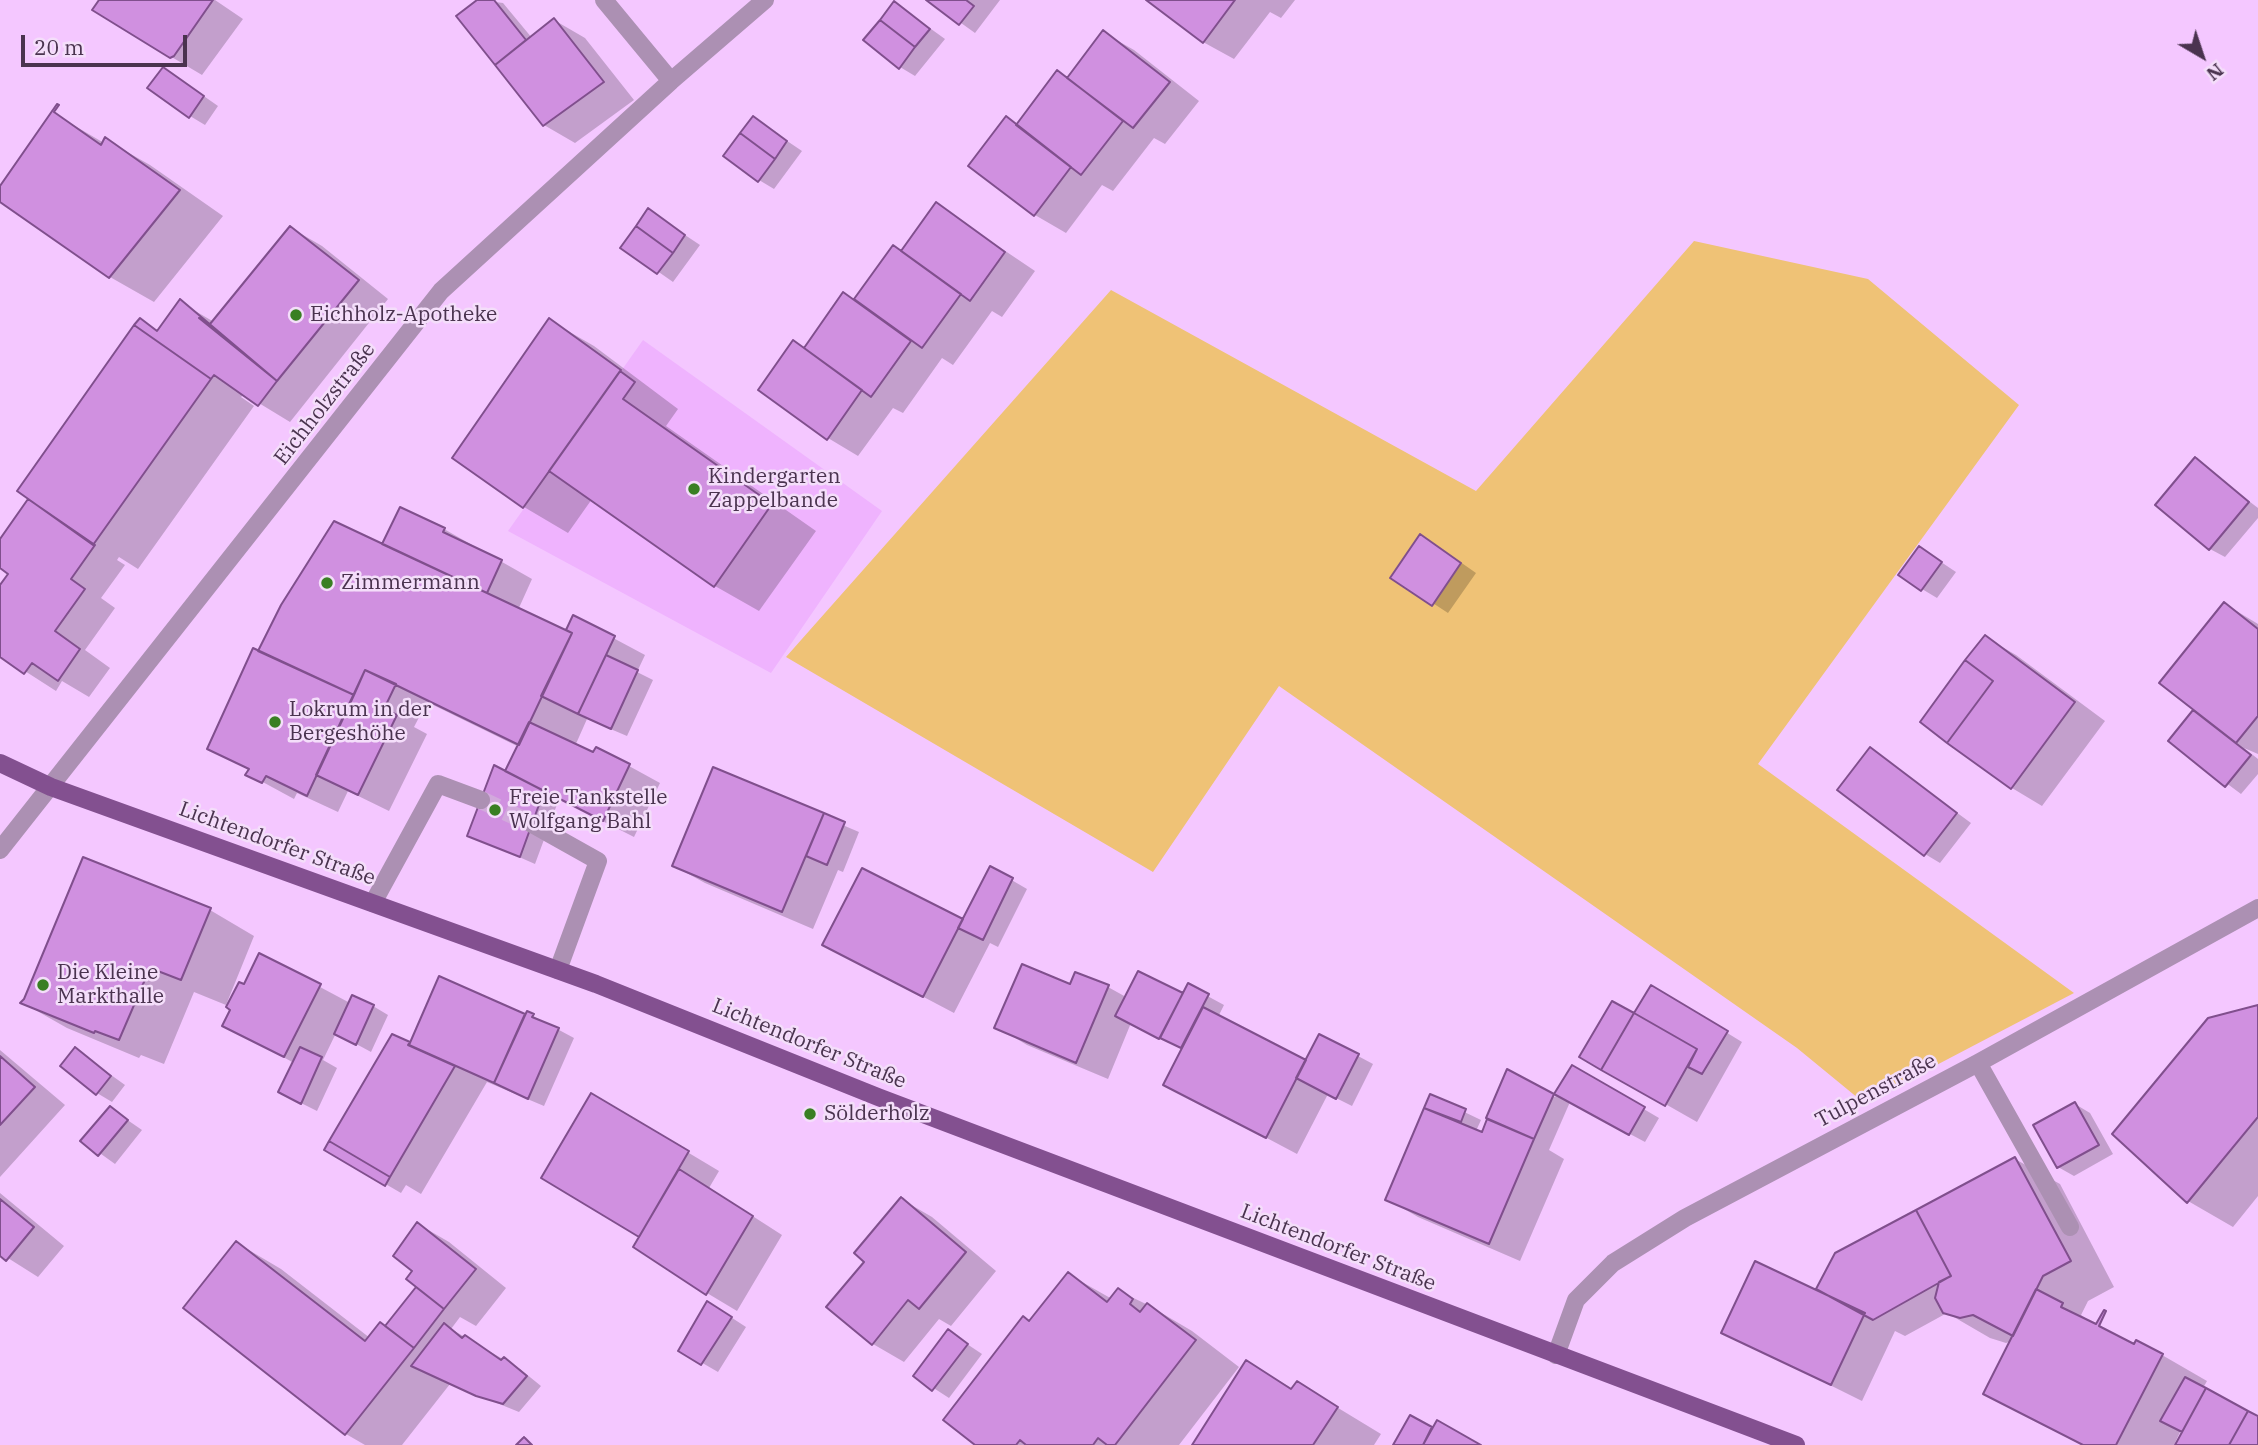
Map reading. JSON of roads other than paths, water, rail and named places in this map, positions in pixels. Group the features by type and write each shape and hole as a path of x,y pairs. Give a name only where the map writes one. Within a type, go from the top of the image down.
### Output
{"main road":[{"name":"Lichtendorfer Straße","path":"0,764 51,787 558,970 866,1093 1796,1445"}],"street":[{"path":"604,0 671,81"},
{"name":"Eichholzstraße","path":"0,850 441,291 671,81 765,0"},
{"path":"373,903 439,784 481,800"},
{"path":"532,824 598,861 558,970"},
{"name":"Tulpenstraße","path":"1556,1355 1576,1300 1613,1262 1685,1218 1978,1063 2258,908"},
{"path":"1978,1063 2070,1227"}],"tunnel":[{"path":"481,800 532,824"}],"place":[{"name":"Eichholz-Apotheke","path":"296,315"},
{"name":"Kindergarten Zappelbande","path":"694,489"},
{"name":"Zimmermann","path":"327,583"},
{"name":"Lokrum in der Bergeshöhe","path":"275,722"},
{"name":"Freie Tankstelle Wolfgang Bahl","path":"495,810"},
{"name":"Die Kleine Markthalle","path":"43,985"},
{"name":"Sölderholz","path":"810,1114"}]}
